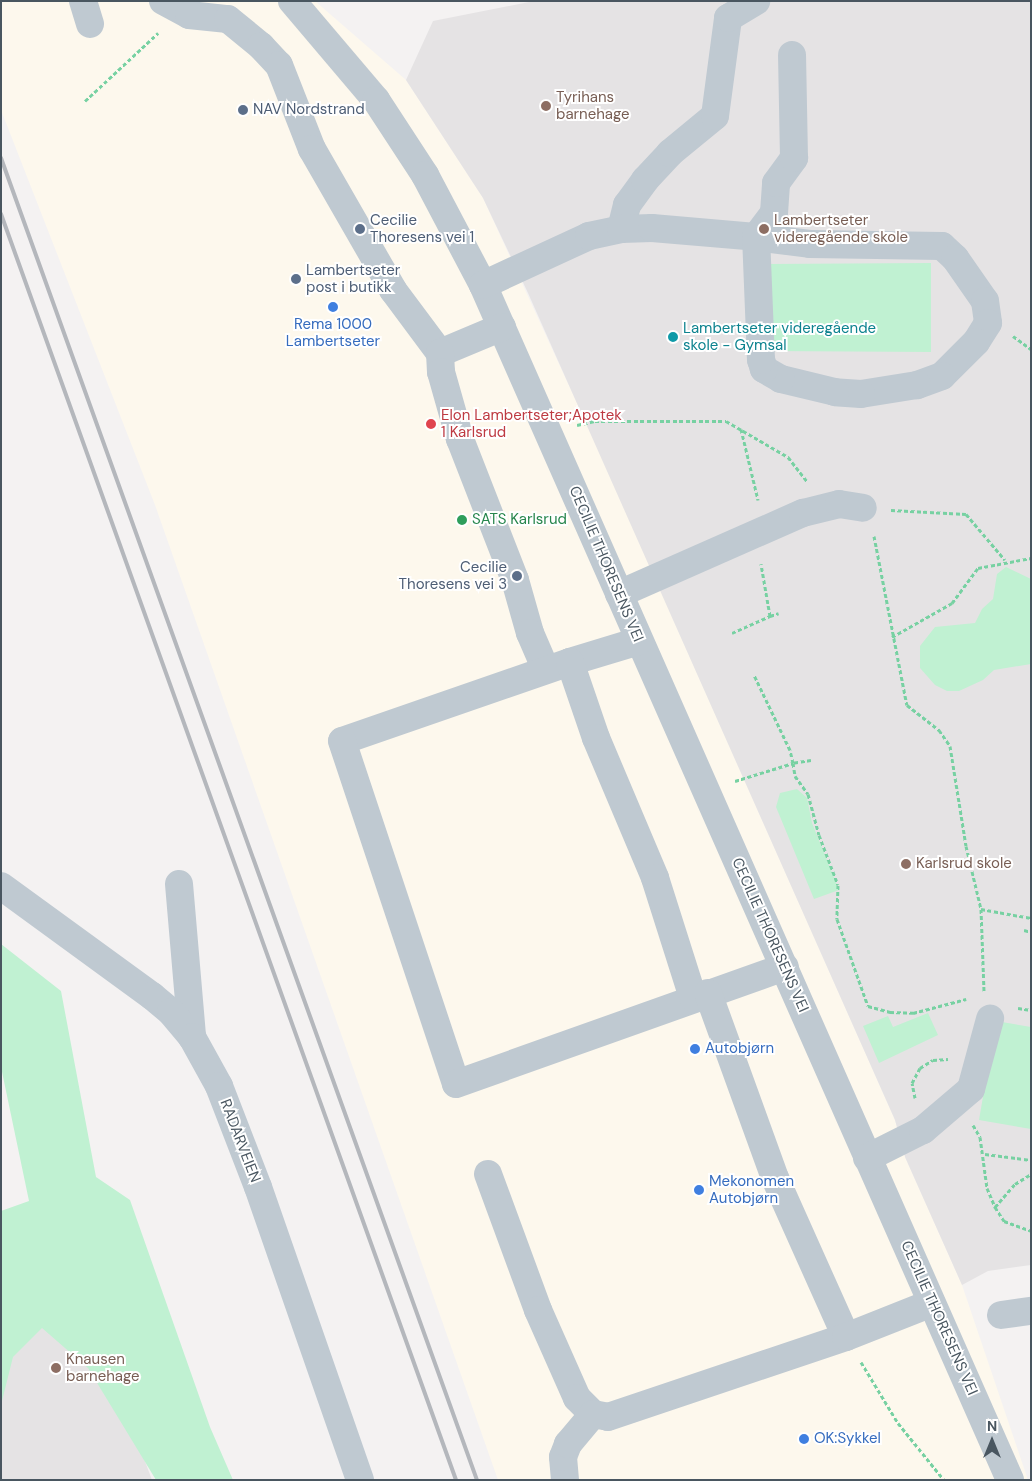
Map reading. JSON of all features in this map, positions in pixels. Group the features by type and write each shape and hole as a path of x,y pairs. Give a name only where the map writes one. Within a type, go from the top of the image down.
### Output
{"street":[{"name":"CECILIE THORESENS VEI","path":"292,1 376,100 425,175 483,285 1010,1480"},
{"path":"621,229 627,205 645,180 670,153 715,116 728,18 756,1"},
{"path":"165,3 189,15 228,19 261,46 278,65 312,149 393,290 440,353 444,386 460,439 515,580 530,633 558,666 596,738 655,878 775,1178 846,1337"},
{"path":"483,285 589,236 621,229 652,228 756,237 810,244 942,246 955,258 985,301 988,324 976,342 942,376 917,385 861,394 835,392 781,379 764,369 756,237 774,214 776,183 794,158 792,55"},
{"path":"440,353 502,327"},
{"path":"619,594 822,506 839,504 863,508"},
{"path":"639,641 558,666 342,741 456,1084 615,1030 701,996 785,967"},
{"path":"179,884 192,1037"},
{"name":"RADARVEIEN","path":"1,886 152,996 171,1012 192,1037 219,1086 258,1188 360,1480"},
{"path":"867,1158 923,1130 971,1089 987,1007"},
{"path":"488,1174 538,1310 577,1398 593,1414 608,1417 846,1337 932,1303"},
{"path":"1001,1315 1031,1311"},
{"path":"565,1480 563,1457 568,1444 593,1414"}],"path":[{"path":"85,101 160,31 165,3"},
{"path":"577,426 594,421 726,421 788,457 797,466 822,506"},
{"path":"863,508 966,514 1004,560"},
{"path":"863,508 871,521 892,637 907,705 939,730 950,746 966,846 981,909 981,978"},
{"path":"892,637 952,603 978,568 1004,560 1031,558"},
{"path":"770,616 779,612"},
{"path":"754,675 786,741 794,763 795,776 808,794 819,835 838,885 837,919 868,1006 890,1012 913,1013 987,1007"},
{"path":"706,792 794,763 811,760"},
{"path":"981,909 1031,918"},
{"path":"1024,930 1031,932"},
{"path":"918,1101 912,1089 920,1068 934,1060 955,1058"},
{"path":"951,1106 967,1117 980,1138 985,1154 987,1188 1004,1222 1031,1231"},
{"path":"985,1154 1031,1160"},
{"path":"995,1207 1015,1184 1031,1174"},
{"path":"846,1337 898,1423 944,1480"}],"shaded area":[{"path":"1,1 315,1 406,80 483,198 592,436 895,1120 905,1157 962,1285 1028,1480 498,1480 155,505 1,110"},
{"path":"534,1 1031,1 1031,1265 988,1271 962,1285 905,1157 895,1120 528,293 483,198 406,80 433,21"},
{"name":"Knausen barnehage","path":"60,1235 152,1480 1,1480 1,1256"}],"green space":[{"path":"931,263 931,352 767,351 767,264"},
{"path":"1006,567 1031,579 1031,664 994,670 983,680 959,691 947,691 935,685 920,668 920,646 935,627 975,623 982,609 993,599 997,574"},
{"path":"797,789 807,798 812,823 839,890 814,899 776,807 780,793"},
{"path":"1,944 61,991 96,1177 130,1200 210,1427 233,1480 156,1480 88,1368 42,1328 13,1357 1,1405 1,1211 29,1201 1,1067"},
{"path":"928,1013 938,1035 879,1063 863,1026 888,1016 893,1027"},
{"path":"996,1021 1031,1027 1031,1129 979,1120"}],"railway":[{"path":"1,158 477,1480"},
{"path":"1,214 456,1480"}],"place":[{"name":"Tyrihans barnehage","path":"546,106"},
{"name":"NAV Nordstrand","path":"243,110"},
{"name":"Cecilie Thoresens vei 1","path":"360,229"},
{"name":"Lambertseter videregående skole","path":"764,229"},
{"name":"Lambertseter post i butikk","path":"296,279"},
{"name":"Rema 1000 Lambertseter","path":"333,307"},
{"name":"Lambertseter videregående skole - Gymsal","path":"673,337"},
{"name":"Elon Lambertseter;Apotek 1 Karlsrud","path":"431,424"},
{"name":"SATS Karlsrud","path":"462,520"},
{"name":"Cecilie Thoresens vei 3","path":"517,576"},
{"name":"Karlsrud skole","path":"906,864"},
{"name":"Autobjørn","path":"695,1049"},
{"name":"Mekonomen Autobjørn","path":"699,1190"},
{"name":"Knausen barnehage","path":"56,1368"},
{"name":"OK:Sykkel","path":"804,1439"}]}
